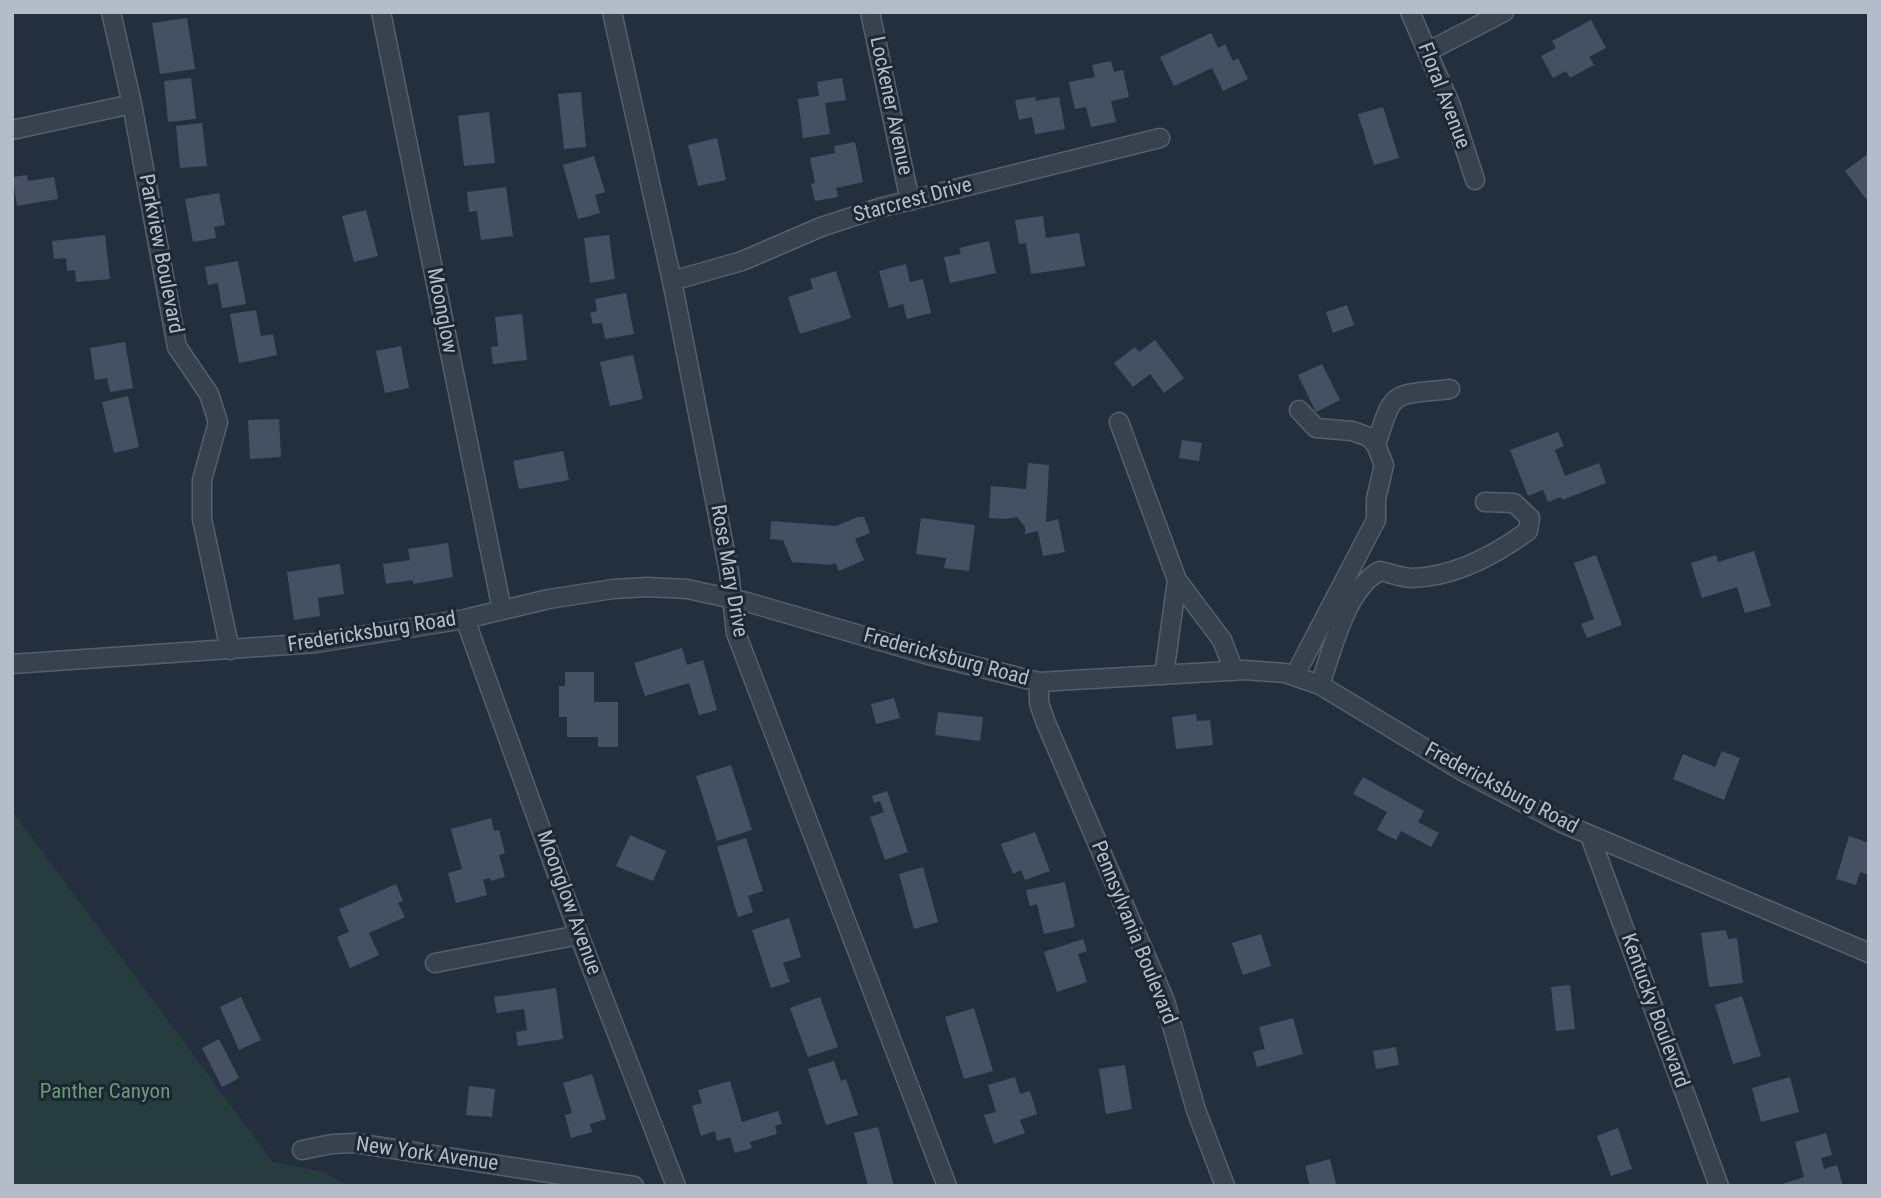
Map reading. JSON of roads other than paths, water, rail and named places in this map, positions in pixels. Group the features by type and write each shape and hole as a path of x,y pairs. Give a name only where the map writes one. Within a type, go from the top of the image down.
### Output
{"street":[{"name":"Parkview Boulevard","path":"111,12 132,104 177,347 209,394 218,422 202,481 202,519 230,650"},
{"name":"Moonglow","path":"381,12 502,610"},
{"name":"Rose Mary Drive","path":"612,12 672,281 732,599 736,633 947,1186"},
{"name":"Lockener Avenue","path":"870,12 910,201"},
{"name":"Floral Avenue","path":"1410,12 1451,106 1475,180"},
{"path":"1427,52 1504,12"},
{"path":"12,130 132,104"},
{"name":"Starcrest Drive","path":"672,281 742,261 821,227 910,201 1160,138"},
{"path":"1376,445 1386,411 1393,400 1404,395 1450,389"},
{"path":"1295,675 1376,520 1376,499 1384,465 1376,445 1369,437 1352,431 1316,428 1299,410"},
{"path":"1119,422 1177,580 1222,640 1234,671"},
{"path":"1320,685 1356,592 1368,576 1380,571 1410,578 1446,574 1506,547 1528,531 1530,518 1514,503 1485,502"},
{"path":"1164,675 1177,580"},
{"name":"Fredericksburg Road","path":"12,664 316,643 465,619 549,598 635,587 687,589 732,599 925,654 1039,682 1272,671 1295,675 1320,685 1464,772 1590,836 1869,953"},
{"name":"Moonglow Avenue","path":"465,619 579,935 676,1186"},
{"name":"Pennsylvania Boulevard","path":"1039,682 1039,703 1045,723 1165,1001 1196,1110 1225,1186"},
{"name":"Kentucky Boulevard","path":"1590,836 1719,1186"},
{"path":"435,963 579,935"},
{"name":"New York Avenue","path":"302,1150 355,1143 634,1186"}],"park label":[{"name":"Panther Canyon","path":"105,1093"}]}
